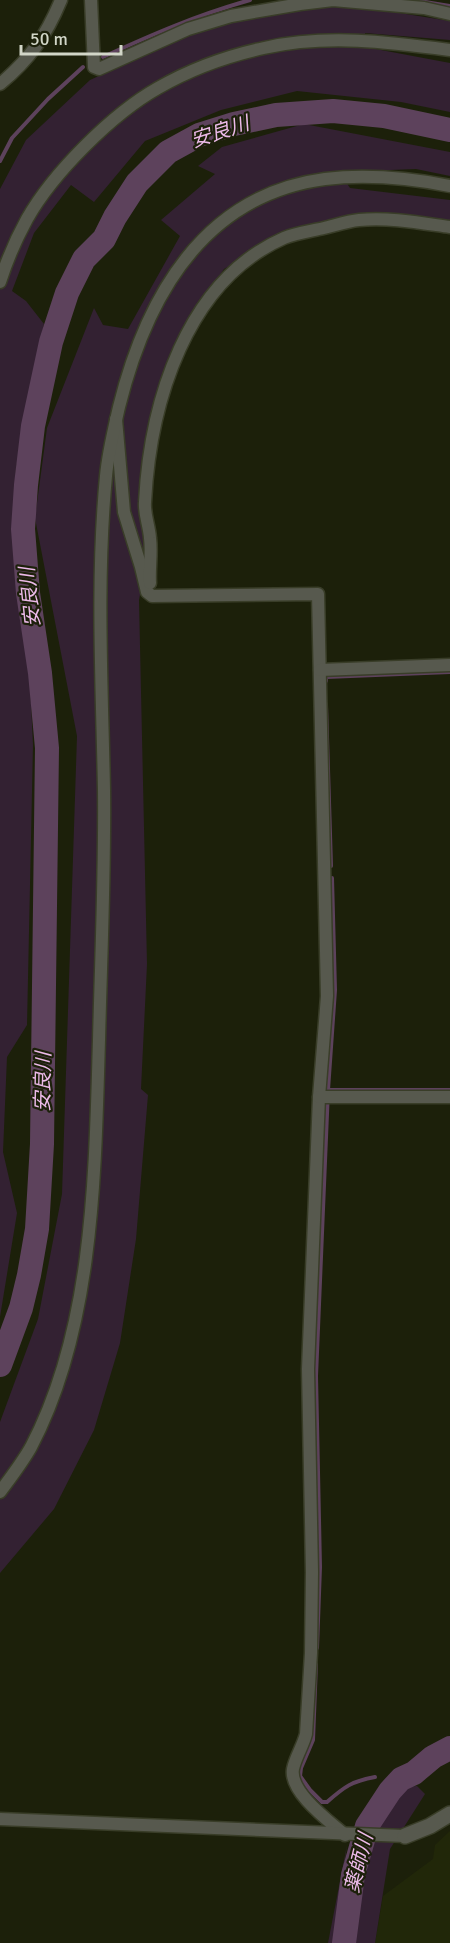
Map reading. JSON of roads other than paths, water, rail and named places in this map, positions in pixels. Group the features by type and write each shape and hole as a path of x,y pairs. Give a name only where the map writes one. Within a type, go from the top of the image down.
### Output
{"street":[{"path":"0,84 35,50 61,0"},
{"path":"92,0 94,67 99,69 188,29 231,16 300,4 333,0 424,8 450,14"},
{"path":"0,282 27,219 48,188 87,144 126,110 157,88 211,62 265,47 321,40 383,41 450,50"},
{"path":"0,1492 29,1451 51,1405 70,1341 83,1280 96,1121 102,933 104,788 100,640 106,474 128,371 145,325 164,287 193,249 215,227 247,205 284,188 323,179 357,176 415,179 450,186"},
{"path":"152,596 149,574 150,534 145,501 153,435 160,401 172,364 205,302 231,274 262,250 286,238 359,219 450,227"},
{"path":"116,419 124,512 147,592 152,596 318,594 327,996 319,1096 308,1369 312,1572 311,1653 306,1734 293,1767 292,1777 308,1802 348,1834"},
{"path":"320,670 450,665"},
{"path":"319,1096 450,1096"},
{"path":"0,1819 405,1836 430,1826 450,1814"}],"waterway":[{"path":"103,57 175,26 250,0"},
{"path":"413,0 450,6"},
{"path":"0,161 12,138 48,99 83,67"},
{"name":"安良川","path":"0,1365 21,1308 29,1275 37,1229 42,1144 47,748 40,673 28,593 23,529 33,426 51,342 67,293 84,259 104,239 137,183 168,152 199,135 234,124 276,115 333,111 384,116 450,130"},
{"path":"326,681 326,677 450,672"},
{"path":"326,704 331,866"},
{"path":"328,1090 335,990 332,878"},
{"path":"317,1648 320,1567 316,1376 328,1090 450,1090"},
{"path":"316,1664 313,1740 300,1776 322,1802 327,1802 360,1780 375,1777"},
{"name":"薬師川","path":"344,1943 353,1875 367,1826 390,1791 401,1779 414,1773 433,1757 450,1748"}]}
